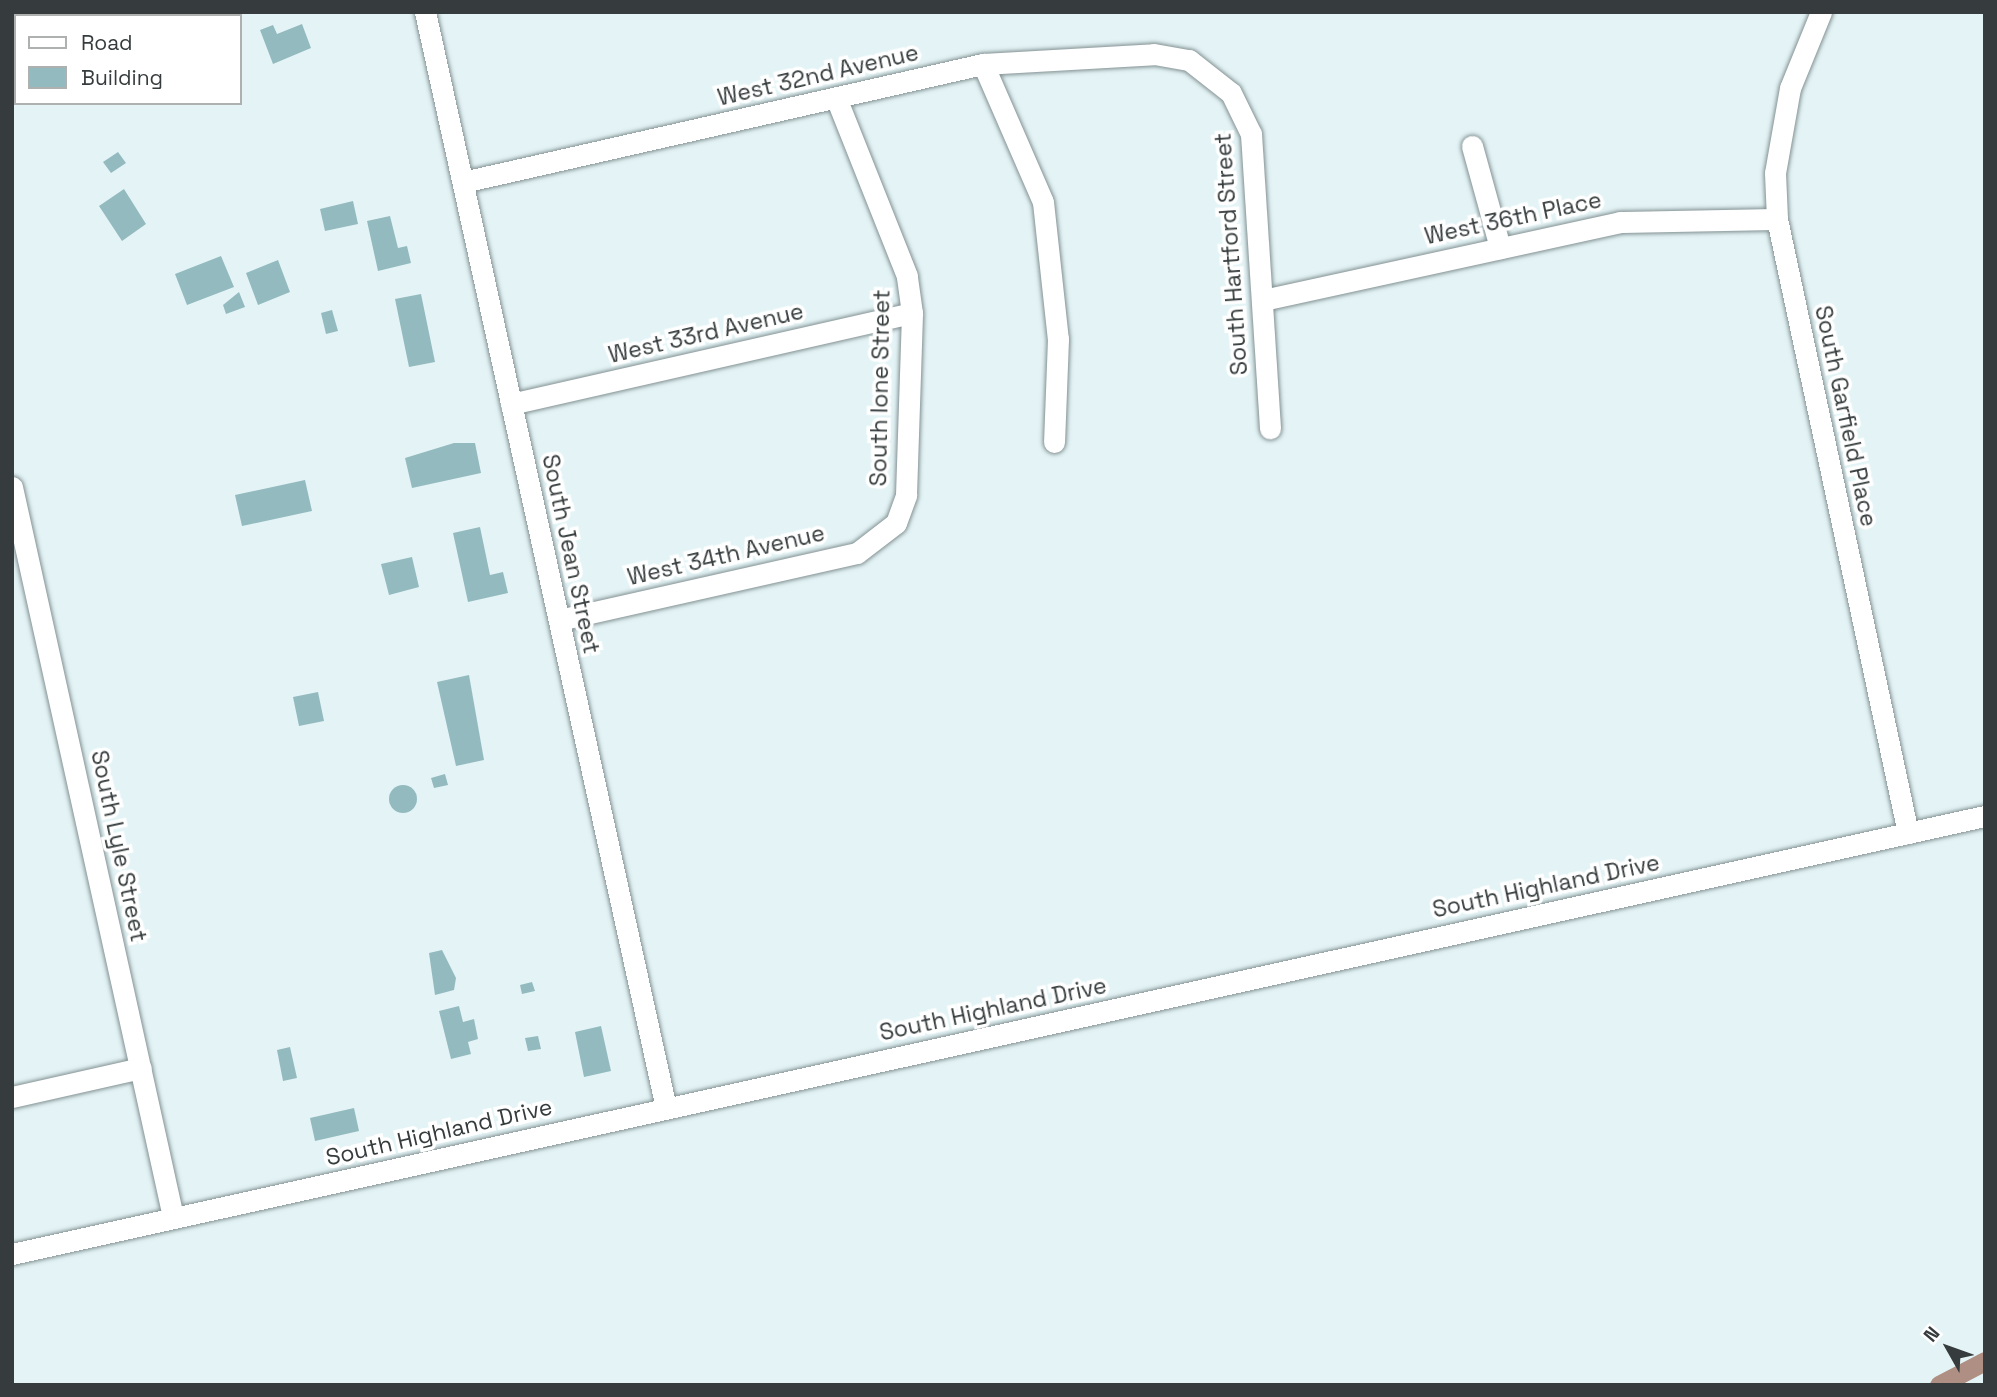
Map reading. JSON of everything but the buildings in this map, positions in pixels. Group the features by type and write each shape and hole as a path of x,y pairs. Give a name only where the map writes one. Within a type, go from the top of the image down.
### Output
{"street":[{"name":"South Jean Street","path":"425,12 666,1108"},
{"name":"South Garfield Place","path":"1821,12 1790,88 1775,173 1777,219 1908,833"},
{"name":"West 32nd Avenue","path":"463,182 984,64 1154,54 1189,60"},
{"name":"South Hartford Street","path":"1189,60 1218,79 1244,112 1263,300 1270,428"},
{"path":"984,64 1043,202 1058,339 1054,442"},
{"name":"South Ione Street","path":"836,99 898,243 912,313 906,495 896,523"},
{"path":"1472,146 1500,248"},
{"name":"West 36th Place","path":"1263,300 1620,222 1777,219"},
{"name":"West 33rd Avenue","path":"511,404 912,313"},
{"name":"South Lyle Street","path":"12,486 18,539 173,1217"},
{"name":"West 34th Avenue","path":"559,620 857,553 896,523"},
{"name":"South Highland Drive","path":"12,1254 1985,816"},
{"path":"12,1097 141,1068"}],"waterway":[{"path":"1939,1385 1985,1361"}]}
